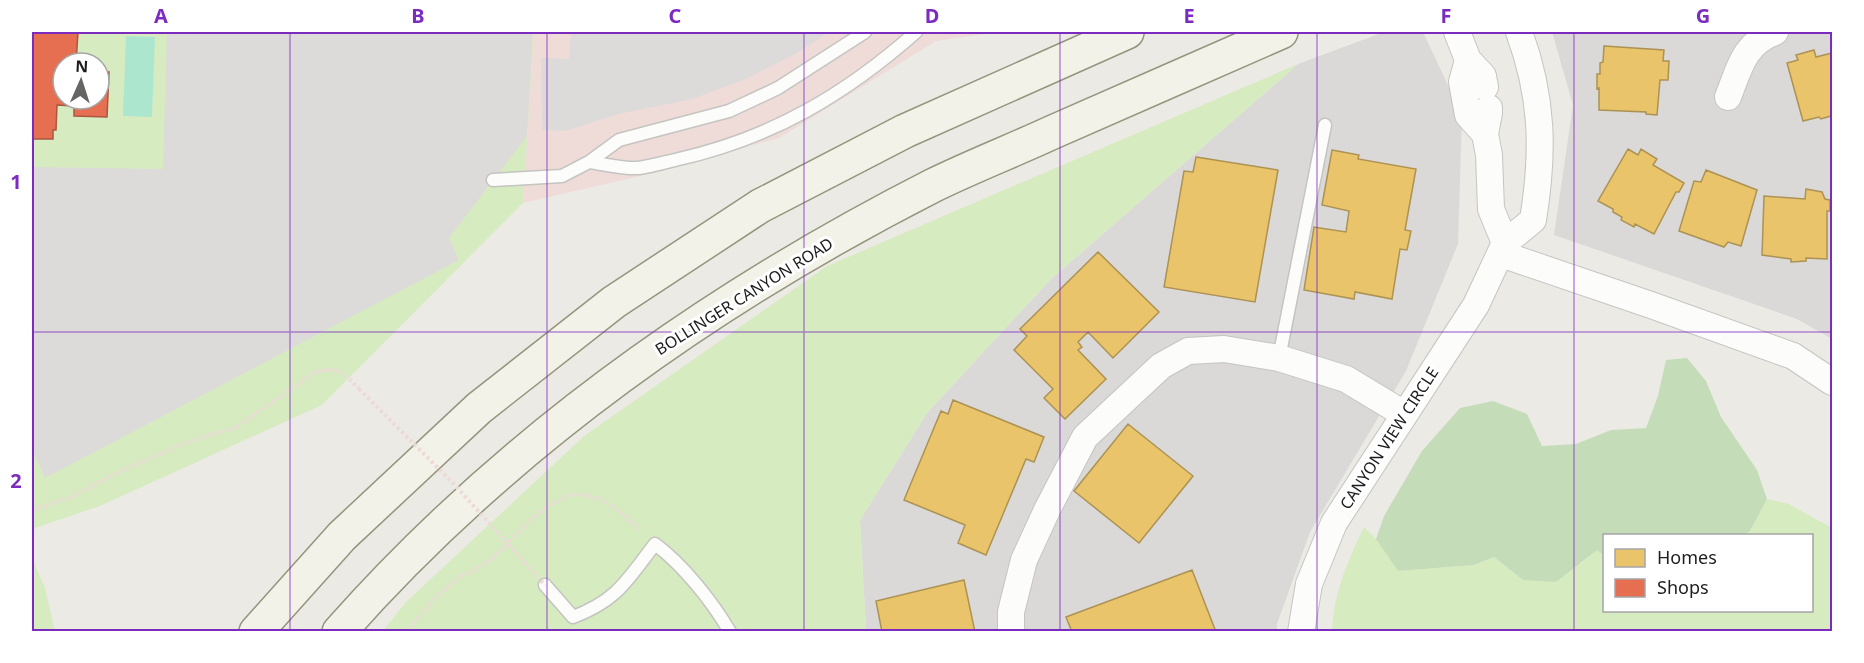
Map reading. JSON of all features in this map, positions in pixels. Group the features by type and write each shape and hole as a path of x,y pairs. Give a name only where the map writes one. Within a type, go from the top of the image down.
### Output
{"main road":[{"path":"256,632 342,536 479,408 614,302 760,206 906,131 1127,32"},
{"name":"BOLLINGER CANYON ROAD","path":"339,632 386,578 518,455 653,353 795,260 936,184 1281,32"}],"street":[{"path":"1457,32 1468,60 1483,76 1490,113 1485,134 1489,155 1491,209 1503,249 1793,356 1833,382"},
{"name":"CANYON VIEW CIRCLE","path":"1301,632 1309,584 1334,523 1476,305 1503,249 1533,220 1540,178 1540,127 1536,93 1519,32"},
{"path":"1728,98 1744,56 1763,36 1775,32"},
{"path":"1468,60 1462,82 1468,116 1485,134"},
{"path":"1011,632 1011,612 1024,560 1085,437 1161,366 1188,351 1224,349 1280,358 1346,379 1404,414"}],"lane":[{"path":"493,180 562,176 589,162 619,140 729,111 778,88 865,32"},
{"path":"589,162 637,168 708,152 772,129 830,99 885,59 916,32"},
{"path":"1280,358 1325,125"},
{"path":"545,585 573,617 594,609 617,593 655,544 665,552 720,614 730,632"}],"path":[{"path":"32,510 69,498 121,471 190,441 237,427 314,373 324,370 345,374 452,482 545,585"},
{"path":"406,632 460,577 482,566 543,510 569,496 590,496 615,506 655,544"}],"shaded area":[{"path":"192,32 533,32 527,136 449,238 459,260 45,478 32,449 32,167 163,169 167,34 192,34"},
{"path":"534,32 998,32 936,41 779,138 636,177 523,203"},
{"path":"830,32 795,54 746,79 692,99 619,114 565,131 542,130 541,58 569,59 571,33"},
{"path":"1384,32 1423,32 1462,115 1458,244 1406,371 1310,532 1277,624 1277,631 866,631 860,520 927,413 1050,280 1298,64"},
{"path":"1552,32 1832,32 1832,339 1797,319 1554,235 1573,105"}],"green space":[{"path":"32,32 534,32 523,203 322,405 100,506 32,529"},
{"path":"126,36 155,37 152,117 123,116"},
{"path":"1298,64 1050,280 927,413 860,520 866,631 382,632 406,602 584,436 827,266"},
{"path":"1687,358 1706,381 1721,417 1757,470 1767,499 1750,531 1745,534 1603,534 1603,554 1597,550 1556,582 1523,580 1494,557 1474,565 1398,571 1376,539 1384,516 1422,451 1460,408 1493,401 1527,414 1542,446 1576,444 1611,430 1646,428 1658,396 1666,360"},
{"path":"1767,499 1789,504 1832,528 1832,631 1332,632 1335,604 1342,578 1364,527 1376,539 1398,571 1474,565 1494,557 1523,580 1582,563 1597,549 1603,554 1603,612 1813,612 1813,534 1743,534 1750,531"},
{"path":"32,558 45,588 55,631 32,631"}],"building: Homes":[{"path":"1604,46 1664,50 1663,61 1669,61 1668,80 1660,80 1657,115 1646,114 1646,112 1599,110 1597,74 1600,74 1600,63 1603,62"},
{"path":"1814,50 1816,57 1832,53 1832,118 1831,116 1821,119 1819,117 1803,121 1787,63 1798,60 1796,55"},
{"path":"1628,149 1638,155 1641,149 1657,159 1653,165 1684,183 1679,192 1676,192 1654,234 1621,220 1622,217 1613,212 1613,209 1598,201"},
{"path":"1332,150 1359,155 1358,159 1416,169 1405,230 1411,231 1407,250 1400,249 1392,299 1355,292 1354,299 1304,290 1314,227 1346,232 1349,211 1322,205"},
{"path":"1196,157 1278,170 1255,302 1164,287 1184,171 1193,172"},
{"path":"1706,170 1757,190 1741,246 1728,242 1724,247 1679,231 1694,181 1701,182"},
{"path":"1806,189 1822,192 1825,199 1830,200 1830,211 1827,211 1827,259 1806,258 1806,261 1791,262 1791,259 1762,255 1764,196 1805,199"},
{"path":"1098,252 1159,312 1113,358 1088,332 1078,342 1082,347 1078,350 1106,379 1065,419 1044,398 1053,389 1014,350 1027,336 1020,329"},
{"path":"953,400 1044,437 1034,462 1026,459 986,555 958,543 965,525 904,500 941,411 948,414"},
{"path":"1128,424 1193,476 1139,543 1074,491"},
{"path":"1192,570 1216,632 1072,632 1066,617"},
{"path":"964,580 975,632 882,632 876,601"}],"building: Shops":[{"path":"32,32 78,32 77,51 51,51 51,111 57,111 53,139 32,139"},
{"path":"74,111 107,111 107,117 74,116"}]}
